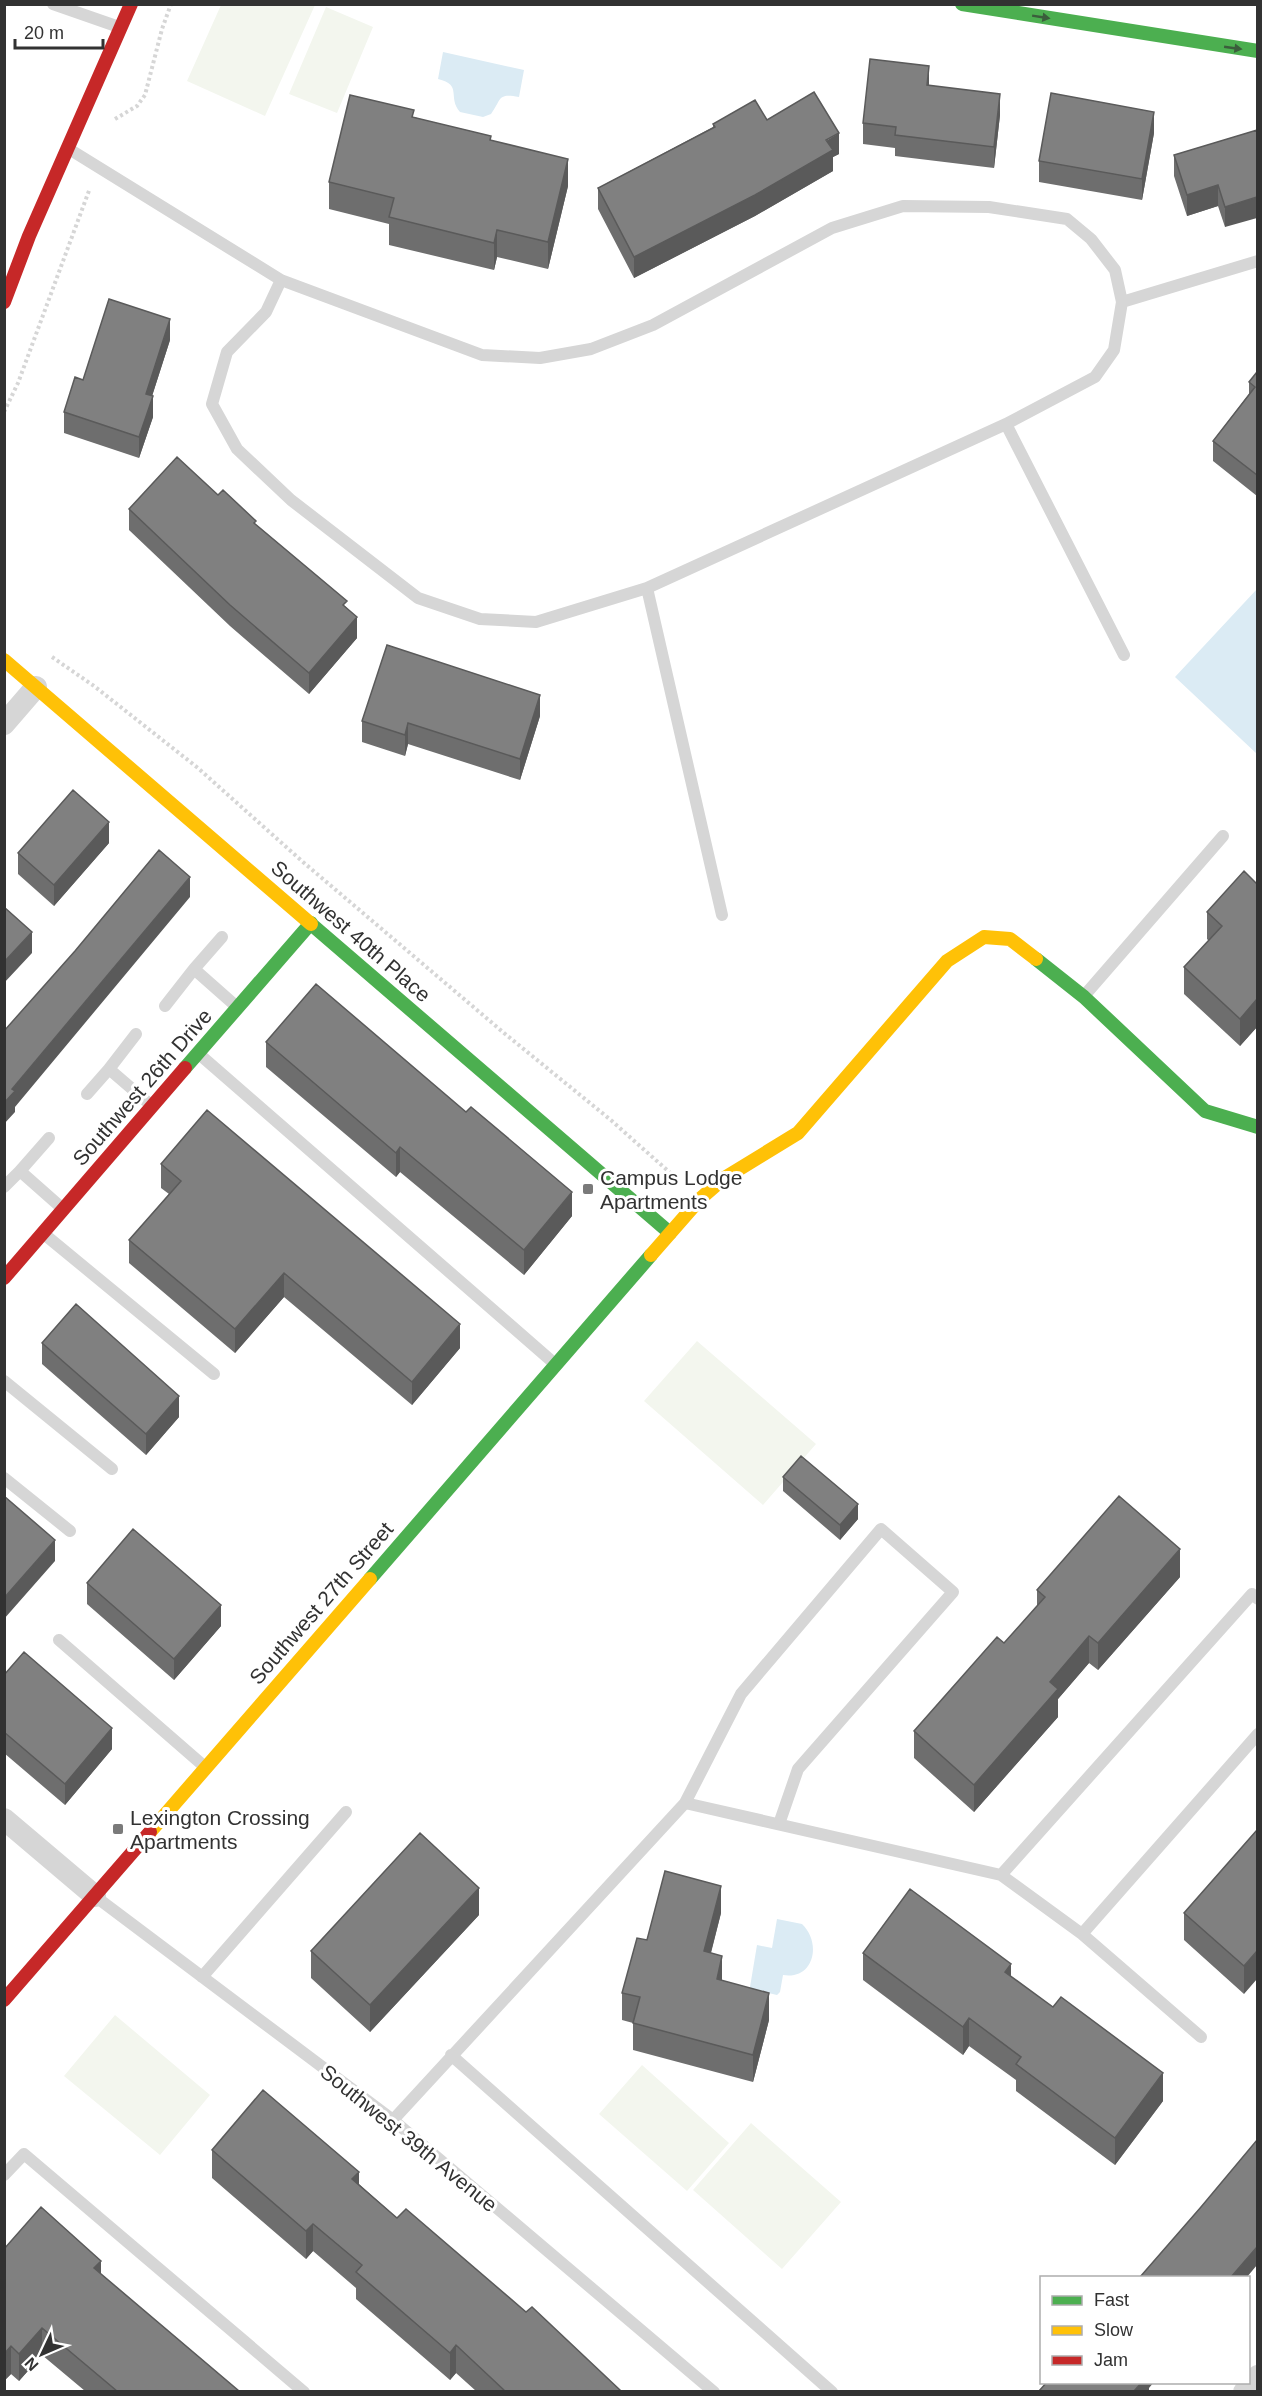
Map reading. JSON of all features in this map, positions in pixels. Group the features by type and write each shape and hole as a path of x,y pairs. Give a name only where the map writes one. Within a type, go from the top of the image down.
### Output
{"main road":[{"path":"4,302 29,236 131,4"},
{"path":"962,4 1257,51"},
{"name":"Southwest 40th Place","path":"4,660 670,1233"},
{"name":"Southwest 26th Drive","path":"4,1278 311,923"},
{"name":"Southwest 27th Street","path":"4,2000 700,1199 723,1179 798,1133 947,962 984,937 1010,939 1084,997 1205,1111 1257,1127"}],"street":[{"path":"4,724 36,687"},
{"path":"4,1819 95,1896"},
{"path":"1244,2391 1257,2376"}],"lane":[{"path":"52,4 120,28"},
{"path":"67,148 281,280 482,355 540,358 591,349 652,325 832,228 903,206 989,207 1067,219 1091,239 1115,270 1122,302 1114,350 1095,377 1006,424 647,588 536,622 480,619 418,598 291,500 237,449 212,404 227,352 266,312 281,280"},
{"path":"1122,302 1257,261"},
{"path":"1006,424 1124,655"},
{"path":"647,588 722,915"},
{"path":"1084,997 1222,836"},
{"path":"165,1006 222,937"},
{"path":"194,969 238,1007"},
{"path":"87,1094 136,1034"},
{"path":"198,1054 556,1365"},
{"path":"109,1069 153,1107"},
{"path":"4,1187 50,1138"},
{"path":"20,1171 64,1210"},
{"path":"43,1233 214,1374"},
{"path":"4,1381 112,1469"},
{"path":"4,1478 70,1531"},
{"path":"393,2120 686,1803 741,1694 881,1529 953,1592 798,1769 778,1824"},
{"path":"1001,1875 1252,1594 1257,1599"},
{"path":"59,1640 206,1768"},
{"path":"1082,1934 1257,1734"},
{"path":"686,1803 1001,1875 1082,1934 1201,2037"},
{"path":"202,1977 346,1812"},
{"name":"Southwest 39th Avenue","path":"95,1896 393,2120 714,2391"},
{"path":"451,2055 832,2391"},
{"path":"4,2175 24,2154 304,2391"}],"path":[{"path":"110,125 118,116 137,106 145,95 171,4"},
{"path":"4,412 18,383 90,188"},
{"path":"44,652 94,686 198,768 320,877 504,1034 612,1121 680,1182"}],"shaded area":[{"path":"221,5 315,5 265,116 187,81"},
{"path":"326,7 373,27 337,113 289,94"},
{"path":"443,52 524,70 519,97 501,98 491,114 483,117 460,112 456,107 453,88 438,79"},
{"path":"1257,589 1257,754 1175,677"},
{"path":"697,1341 816,1444 763,1505 644,1401"},
{"path":"777,1919 802,1924 812,1941 813,1950 808,1966 802,1972 783,1975 780,1992 777,1995 750,1987 757,1945 772,1948"},
{"path":"115,2015 210,2095 160,2155 64,2076"},
{"path":"642,2065 729,2143 687,2191 599,2114"},
{"path":"751,2123 841,2202 782,2269 693,2190"}],"building":[{"path":"870,59 929,66 927,85 1000,94 994,147 895,135 896,127 863,123"},
{"path":"814,92 839,133 826,140 833,150 755,195 634,257 598,188 715,127 713,124 755,100 767,120"},
{"path":"1051,93 1154,112 1142,179 1039,161"},
{"path":"350,95 414,110 412,117 491,136 490,140 568,159 548,242 497,230 494,243 389,217 394,198 329,182"},
{"path":"1257,130 1257,197 1225,207 1218,185 1187,195 1174,155"},
{"path":"109,299 170,319 146,394 153,396 139,437 64,412 75,377 83,380"},
{"path":"1257,372 1257,475 1213,441 1255,387 1249,382"},
{"path":"177,457 218,495 223,490 256,521 254,523 347,601 343,605 357,617 309,673 230,605 129,509"},
{"path":"387,645 540,695 520,759 408,723 405,735 362,721"},
{"path":"73,790 109,822 54,885 18,853"},
{"path":"159,850 190,877 12,1089 15,1091 4,1103 4,1031 75,951"},
{"path":"1244,871 1257,884 1257,999 1240,1019 1184,967 1222,926 1207,912"},
{"path":"4,907 32,932 4,962"},
{"path":"316,984 466,1112 471,1107 572,1192 524,1250 400,1147 396,1153 266,1042"},
{"path":"207,1110 460,1324 412,1382 284,1273 235,1329 129,1240 181,1181 161,1164"},
{"path":"76,1304 179,1396 146,1434 42,1343"},
{"path":"801,1456 858,1504 840,1525 783,1477"},
{"path":"4,1496 55,1540 4,1598"},
{"path":"1119,1496 1180,1549 1098,1643 1089,1636 1050,1682 1058,1689 974,1785 914,1731 997,1637 1004,1643 1045,1597 1037,1590"},
{"path":"133,1529 221,1605 174,1659 87,1583"},
{"path":"24,1652 112,1728 65,1784 4,1732 4,1675"},
{"path":"1257,1830 1257,1951 1244,1966 1184,1913"},
{"path":"420,1833 479,1888 370,2005 311,1951"},
{"path":"665,1871 721,1886 704,1951 722,1956 717,1979 769,1993 753,2055 633,2023 640,1997 622,1993 637,1938 647,1940"},
{"path":"910,1889 1011,1964 1005,1972 1053,2007 1061,1997 1163,2073 1115,2138 1016,2064 1021,2057 969,2018 963,2027 863,1953"},
{"path":"263,2090 359,2172 352,2179 397,2218 406,2209 526,2312 532,2307 621,2391 505,2391 456,2345 450,2353 356,2272 362,2265 313,2224 306,2231 212,2150"},
{"path":"1257,2140 1257,2247 1232,2276 1141,2276"},
{"path":"41,2207 101,2261 94,2268 239,2391 117,2391 42,2328 19,2354 11,2346 4,2354 4,2249"},
{"path":"1045,2384 1140,2384 1134,2391 1039,2391"}],"traffic: fast":[{"path":"962,4 1258,51"},
{"path":"185,1068 311,923"},
{"path":"311,924 670,1233"},
{"path":"1036,959 1084,997 1205,1111 1258,1127"},
{"path":"370,1579 651,1255"}],"traffic: slow":[{"path":"4,660 311,924"},
{"path":"651,1255 700,1199 723,1179 798,1133 947,961 984,937 1010,939 1036,959"},
{"path":"150,1832 370,1579"}],"traffic: jam":[{"path":"4,302 29,236 131,4"},
{"path":"4,1278 185,1068"},
{"path":"4,2000 150,1832"}],"place":[{"name":"Campus Lodge Apartments","path":"588,1189"},
{"name":"Lexington Crossing Apartments","path":"118,1829"}]}
